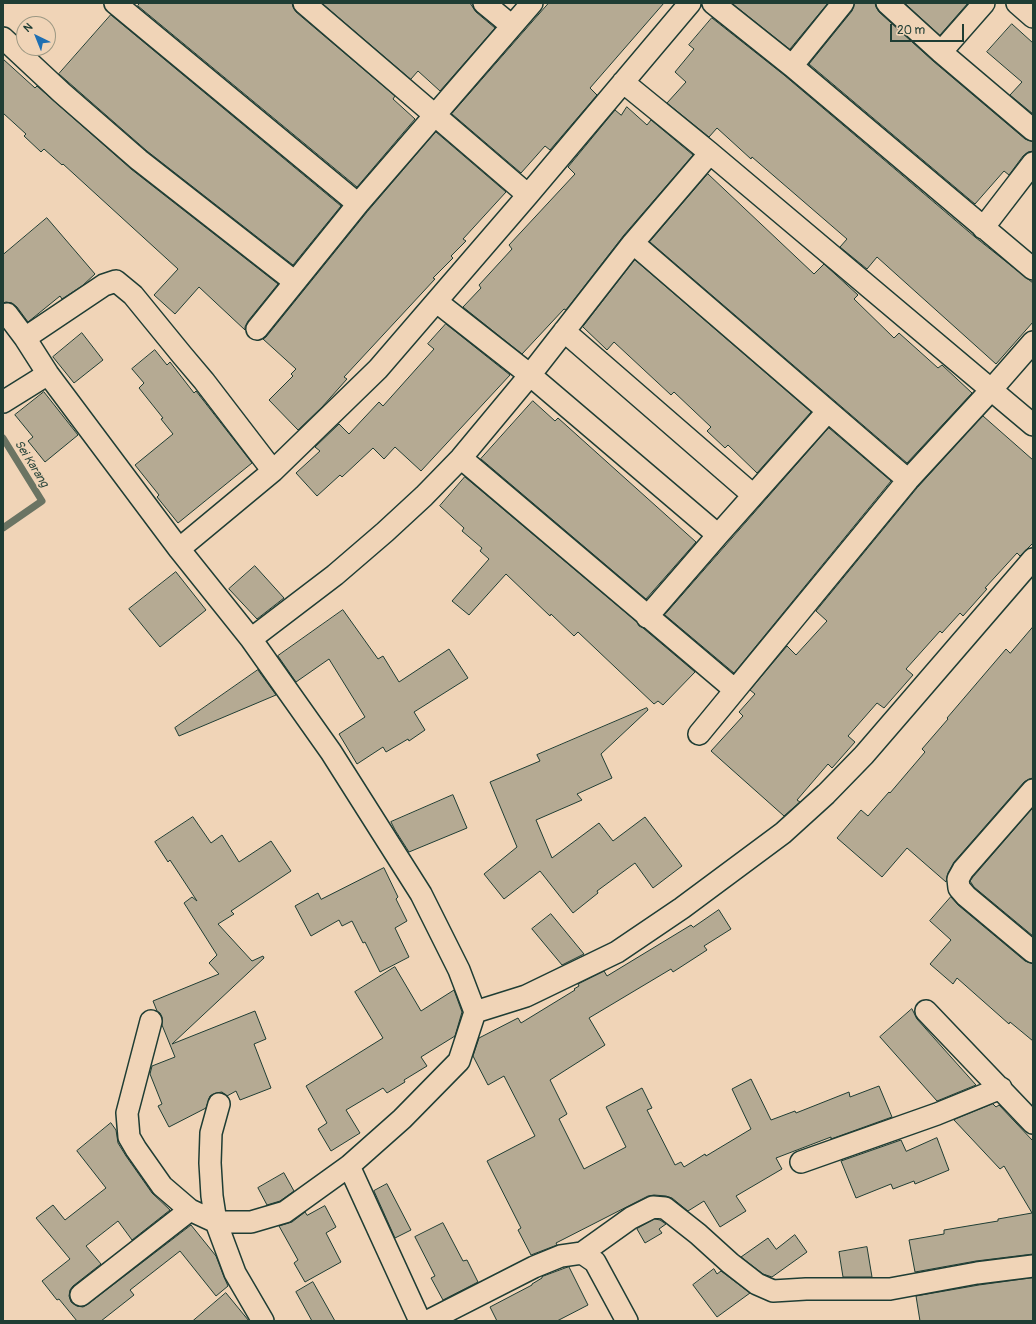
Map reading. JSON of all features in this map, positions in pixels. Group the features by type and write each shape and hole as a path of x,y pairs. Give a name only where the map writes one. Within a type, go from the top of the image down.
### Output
{"street":[{"path":"114,3 358,204"},
{"path":"304,3 528,195"},
{"path":"484,3 512,26"},
{"path":"257,329 358,204 532,3"},
{"path":"179,549 274,471 378,369 437,302 690,3"},
{"path":"713,3 792,66 1033,269"},
{"path":"792,66 843,3"},
{"path":"887,3 941,52 1033,130"},
{"path":"941,52 984,3"},
{"path":"1017,3 1033,17"},
{"path":"3,38 62,93 139,160 295,282"},
{"path":"623,82 710,153 1033,425"},
{"path":"251,639 335,575 379,537 424,496 460,458 530,375 633,243 710,153"},
{"path":"984,228 1033,163"},
{"path":"633,243 908,480"},
{"path":"25,338 104,285 116,281 133,295 204,381 274,471"},
{"path":"437,302 530,375 718,535"},
{"path":"7,314 25,338 48,374 179,549 251,639 331,752 421,894 459,970 475,1012 459,1061 402,1119 349,1166 286,1212 251,1222 216,1222 190,1210 162,1186 136,1149 130,1137 127,1113 151,1021"},
{"path":"564,332 753,495"},
{"path":"699,734 908,480 1033,342"},
{"path":"5,400 48,374"},
{"path":"647,617 828,411"},
{"path":"460,458 734,690"},
{"path":"475,1012 526,996 617,952 682,908 783,833 826,794 864,755 1033,559"},
{"path":"1033,790 963,870 958,879 960,888 966,896 1033,952"},
{"path":"926,1011 1033,1123"},
{"path":"801,1162 937,1114 1001,1088"},
{"path":"219,1104 211,1133 210,1163 212,1196 216,1222 235,1273 263,1321"},
{"path":"349,1166 420,1321"},
{"path":"428,1321 534,1267 561,1256 582,1253 631,1218 653,1207 665,1208 757,1284 773,1291 806,1289 890,1289 977,1273 1033,1266"},
{"path":"81,1294 190,1210"},
{"path":"582,1253 595,1262 627,1321"}],"building":[{"path":"140,3 292,3 296,12 395,96 393,99 415,119 357,187 138,6"},
{"path":"322,3 470,3 476,12 495,28 440,91 418,71 411,79"},
{"path":"549,3 664,3 590,88 597,95 550,150 545,146 521,173 452,114"},
{"path":"732,3 828,3 790,49"},
{"path":"855,3 875,3 879,12 933,61 1025,139 1033,142 1033,151 1028,152 1023,156 1009,175 1004,171 975,204 809,64 852,11"},
{"path":"905,3 968,3 940,35"},
{"path":"111,15 341,206 293,265 147,151 59,74"},
{"path":"712,18 784,75 975,237 1033,283 1033,322 996,364 877,257 867,269 840,247 847,239 752,157 751,159 717,128 709,137 667,103 686,82 675,72 694,49 689,45"},
{"path":"1012,24 1033,43 1033,114 1010,95 1022,82 987,52"},
{"path":"3,59 35,88 37,86 131,169 278,284 248,321 245,330 199,287 175,314 154,295 178,269 63,164 62,165 44,149 41,152 24,136 26,134 3,113"},
{"path":"627,107 647,125 651,120 693,155 624,235 566,310 564,309 522,354 463,307 481,288 479,285 512,249 509,245 575,174 568,167 615,110 621,115"},
{"path":"436,132 506,192 463,239 466,241 451,256 453,258 433,278 435,279 344,377 347,379 322,407 298,430 269,400 293,376 291,374 296,369 263,339 367,212"},
{"path":"708,174 814,274 824,264 858,295 854,299 894,338 899,333 938,368 942,365 972,393 907,463 650,242"},
{"path":"47,218 95,274 82,286 62,299 60,296 28,322 17,307 12,303 3,303 3,255"},
{"path":"635,260 811,412 757,473 728,445 725,448 707,431 711,427 674,392 671,395 614,342 607,350 583,327"},
{"path":"446,324 510,375 421,471 395,447 384,459 373,448 342,477 340,475 317,496 296,473 320,451 315,447 339,424 349,434 379,402 383,406 434,349 428,344"},
{"path":"82,333 103,360 74,383 53,357"},
{"path":"155,350 167,365 170,362 194,393 196,391 252,463 178,523 157,497 159,495 135,465 173,434 161,419 163,418 139,388 144,383 132,369"},
{"path":"44,392 78,435 45,462 28,441 33,437 15,415"},
{"path":"533,401 555,421 558,418 696,542 646,599 481,459"},
{"path":"983,416 1033,460 1033,543 1020,556 1017,553 985,588 987,589 963,616 960,613 942,633 940,631 906,669 913,675 884,708 877,703 848,736 855,742 832,768 828,764 797,800 800,802 784,816 711,751 743,716 739,712 755,694 750,690 787,646 796,655 827,621 816,611 917,488"},
{"path":"829,428 891,481 734,673 665,615"},
{"path":"465,477 695,672 663,705 658,701 654,704 578,632 574,636 551,614 550,616 506,574 469,615 452,601 489,559 480,551 482,548 462,531 464,528 440,506"},
{"path":"255,566 284,598 257,619 229,589"},
{"path":"176,572 206,610 160,647 129,609"},
{"path":"343,610 378,659 383,656 399,682 449,649 468,678 414,712 425,730 409,741 408,739 386,752 383,747 357,764 339,734 365,717 329,659 296,682 278,656"},
{"path":"1033,627 1033,778 1024,782 954,862 948,873 946,882 907,848 882,877 837,838 861,810 868,816 889,792 890,793 925,752 922,749 1006,649 1010,653"},
{"path":"258,670 276,695 179,736 175,728"},
{"path":"647,708 648,710 601,754 612,778 577,794 582,800 536,820 552,858 599,823 613,841 645,817 682,866 653,888 635,863 597,891 598,893 573,913 540,871 504,899 484,874 517,847 490,782 540,761 537,755"},
{"path":"453,795 467,828 409,852 391,822"},
{"path":"1033,808 1033,936 974,887 970,881"},
{"path":"193,817 211,843 222,835 239,862 271,841 291,871 231,911 234,914 218,924 252,961 263,956 264,958 172,1044 255,1011 266,1039 254,1044 271,1088 240,1100 236,1091 227,1096 222,1092 216,1093 210,1096 206,1108 169,1127 158,1106 162,1104 150,1074 152,1066 175,1057 162,1025 162,1017 157,1011 153,1001 219,974 209,963 217,955 184,903 192,897 197,901 170,860 168,862 155,842"},
{"path":"384,868 398,897 396,899 407,921 395,928 409,957 380,972 365,942 363,943 352,921 342,926 339,920 311,936 295,906 318,893 321,899"},
{"path":"951,897 958,905 1025,961 1033,964 1033,1041 1010,1022 1009,1024 957,978 953,984 930,964 951,940 930,921"},
{"path":"719,910 731,929 704,946 707,950 673,972 671,969 589,1018 605,1045 550,1080 567,1114 559,1119 584,1169 626,1147 606,1107 642,1088 652,1108 647,1110 675,1165 681,1162 684,1167 705,1154 706,1156 751,1129 732,1089 751,1079 771,1120 795,1111 796,1113 849,1092 850,1097 879,1086 892,1117 831,1139 831,1137 776,1158 782,1169 736,1196 746,1211 720,1227 704,1201 688,1211 672,1198 654,1195 648,1196 556,1243 557,1245 531,1255 518,1230 521,1228 487,1161 535,1136 504,1076 488,1085 473,1056 479,1038 518,1018 521,1023 575,990 574,989 579,986 578,984 604,971 607,976 691,925 693,927"},
{"path":"551,914 584,954 562,965 532,929"},
{"path":"395,967 421,1011 454,990 462,1012 455,1036 421,1057 427,1066 404,1080 405,1082 387,1093 383,1088 346,1110 360,1133 331,1151 318,1129 327,1123 306,1086 383,1038 355,992"},
{"path":"912,1009 917,1019 976,1085 937,1101 880,1037"},
{"path":"993,1104 996,1107 999,1105 1033,1141 1033,1254 976,1261 915,1272 909,1240 944,1234 944,1230 998,1221 998,1219 1032,1213 1004,1166 1000,1169 954,1120"},
{"path":"111,1123 116,1130 118,1143 126,1156 152,1193 170,1210 132,1240 118,1221 86,1246 101,1264 73,1286 70,1290 69,1296 71,1302 77,1306 83,1307 88,1304 191,1225 216,1256 228,1286 216,1296 180,1251 130,1290 134,1295 101,1321 77,1321 59,1299 57,1300 42,1281 70,1259 36,1218 53,1205 65,1220 106,1188 77,1151"},
{"path":"937,1138 949,1170 915,1184 914,1181 893,1189 891,1184 856,1198 841,1161 901,1140 906,1151"},
{"path":"284,1173 294,1191 280,1201 267,1205 258,1188"},
{"path":"387,1184 411,1230 395,1238 374,1191"},
{"path":"325,1206 336,1227 326,1233 341,1262 305,1282 294,1263 298,1260 279,1226 292,1222 305,1212 307,1215"},
{"path":"655,1219 666,1224 659,1229 662,1233 645,1243 637,1229"},
{"path":"443,1223 463,1261 467,1260 478,1282 443,1300 431,1278 435,1276 415,1237"},
{"path":"795,1235 807,1252 772,1277 763,1274 741,1257 768,1238 776,1249"},
{"path":"867,1247 872,1277 843,1277 839,1252"},
{"path":"569,1267 588,1305 557,1321 497,1321 490,1307 532,1285 542,1277"},
{"path":"714,1269 717,1274 721,1271 750,1293 717,1317 693,1285"},
{"path":"1033,1278 1033,1321 920,1321 916,1296 979,1285"},
{"path":"313,1282 335,1321 312,1321 296,1292"},
{"path":"226,1293 249,1321 193,1321"}],"waterway":[{"name":"Sei Karang","path":"3,438 42,501 3,528"}]}
